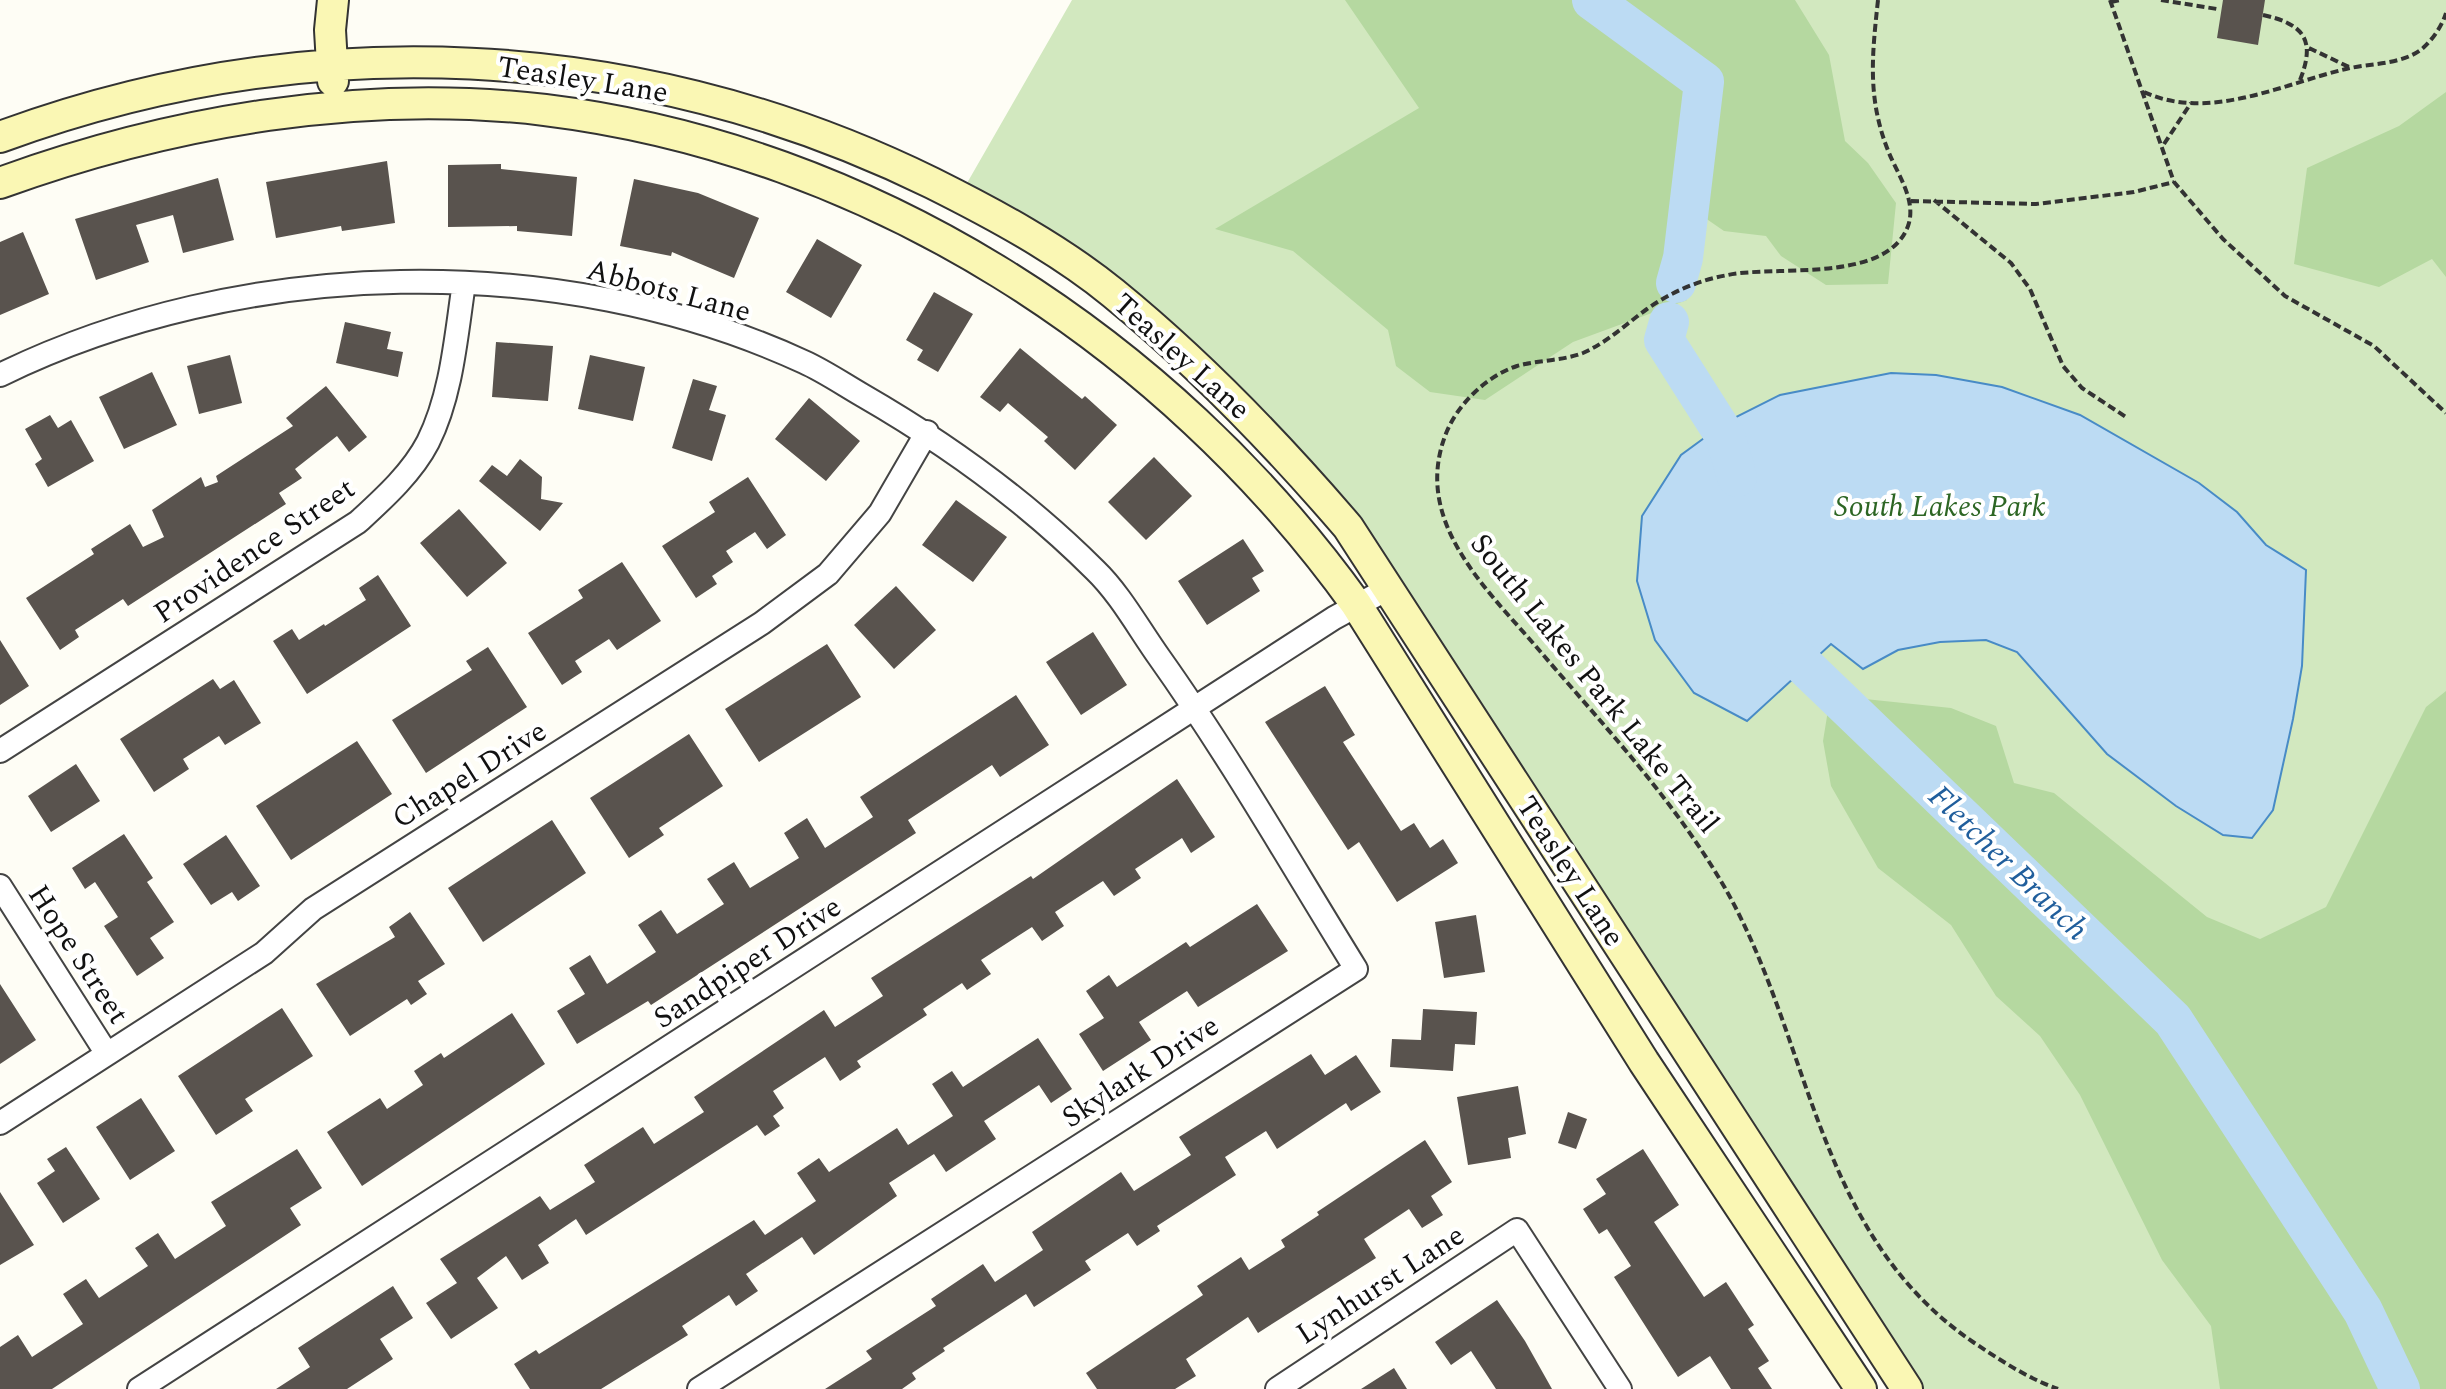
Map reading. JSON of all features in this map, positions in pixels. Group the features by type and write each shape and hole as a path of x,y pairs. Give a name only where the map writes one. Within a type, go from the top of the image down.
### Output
{"main road":[{"path":"333,0 334,107"},
{"name":"Teasley Lane","path":"0,137 56,116 154,91 332,64 447,61 600,76 743,108 792,123 902,169 981,207 1111,291 1201,370 1287,456 1348,527 1907,1389"},
{"name":"Teasley Lane","path":"0,183 78,155 140,139 334,107 461,105 542,110 617,121 732,151 882,208 954,246 1090,332 1126,358 1193,416 1271,498 1356,604 1644,1062 1861,1389"}],"street":[{"name":"Abbots Lane","path":"0,375 147,319 241,297 357,283 464,283 579,294 702,324 804,362 927,432 1009,492 1099,573 1195,708"},
{"name":"Providence Street","path":"0,751 358,522 390,492 428,443 450,375 464,283"},
{"name":"Chapel Drive","path":"0,1123 264,953 313,909 762,623 828,574 880,513 927,432"},
{"name":"Sandpiper Drive","path":"139,1389 1356,604 1389,588"},
{"name":"Skylark Drive","path":"699,1389 1356,969 1195,708"},
{"name":"Hope Street","path":"0,886 107,1054"},
{"name":"Lynhurst Lane","path":"1277,1389 1517,1230 1620,1389"}],"path":[{"path":"1878,0 1870,74 1872,99 1886,145 1910,201 2036,204 2134,192 2174,182"},
{"path":"2120,0 2111,1 2174,182 2223,239 2285,296 2374,346 2446,413"},
{"path":"2161,0 2217,9"},
{"path":"2144,92 2159,99 2191,103 2276,91 2300,80 2387,63 2421,50 2443,25 2446,13"},
{"path":"2263,15 2291,24 2309,48 2351,68"},
{"path":"2300,80 2309,48"},
{"path":"2164,149 2164,141 2191,103"},
{"path":"1934,200 2011,263 2030,289 2063,366 2082,388 2126,417"},
{"name":"South Lakes Park Lake Trail","path":"1910,201 1908,226 1897,243 1883,254 1840,267 1730,274 1698,283 1648,309 1609,340 1586,352 1564,359 1519,365 1503,373 1467,400 1456,413 1439,454 1436,476 1438,500 1454,544 1480,582 1648,775 1724,886 1757,951 1842,1185 1871,1238 1903,1279 1951,1326 2029,1377 2058,1389"}],"green space":[{"name":"South Lakes Park","path":"1072,0 2446,0 2446,1389 1910,1389 1389,588 1111,291 959,197"},
{"path":"1345,0 1795,0 1829,55 1845,141 1868,163 1896,203 1888,284 1826,285 1781,256 1766,236 1724,231 1695,211 1674,265 1687,300 1573,342 1485,400 1430,392 1396,366 1388,330 1293,251 1215,229 1419,108"},
{"path":"2446,92 2446,277 2432,259 2379,287 2294,264 2307,168 2399,126"},
{"path":"2446,691 2446,1389 2220,1389 2211,1326 2162,1260 2080,1095 2040,1036 1996,996 1951,925 1878,868 1831,786 1823,741 1829,704 1846,697 1951,708 1996,726 2014,783 2054,793 2207,917 2260,939 2326,907 2426,707"}],"water":[{"path":"1891,373 1936,375 2002,387 2080,415 2199,483 2237,512 2266,545 2306,570 2302,666 2293,719 2273,810 2252,838 2223,835 2176,806 2107,754 2017,652 1986,640 1940,642 1898,650 1863,669 1831,644 1747,721 1694,693 1655,640 1637,581 1642,516 1681,455 1726,422 1780,395"}],"building":[{"path":"2223,0 2265,0 2258,45 2217,38"},
{"path":"387,161 395,223 342,231 341,226 276,238 266,182"},
{"path":"501,164 501,169 577,177 572,236 517,231 517,226 448,227 448,165"},
{"path":"218,178 234,240 183,253 173,215 136,225 149,262 96,280 75,219"},
{"path":"634,179 698,193 759,218 734,278 672,252 671,256 620,246"},
{"path":"23,232 49,294 0,315 0,242"},
{"path":"817,239 862,265 831,318 786,292"},
{"path":"934,292 973,314 938,372 917,360 923,350 906,340"},
{"path":"345,322 391,332 387,349 403,352 398,377 336,363"},
{"path":"496,342 553,346 548,401 492,397"},
{"path":"1020,348 1082,399 1085,396 1117,425 1075,470 1044,441 1048,437 1008,403 1000,412 980,397"},
{"path":"230,355 242,403 199,414 187,366"},
{"path":"590,355 645,367 633,421 578,409"},
{"path":"152,372 177,425 124,449 99,397"},
{"path":"693,379 717,386 709,410 726,415 712,461 672,448"},
{"path":"326,386 367,437 349,452 337,436 295,469 302,478 279,493 286,504 128,606 123,599 75,630 79,637 60,650 26,598 94,554 91,549 130,524 143,547 164,537 152,510 201,477 205,487 218,482 216,476 293,426 286,418"},
{"path":"809,398 860,441 826,481 775,439"},
{"path":"50,415 58,428 71,420 94,461 48,487 35,464 42,459 25,429"},
{"path":"1154,457 1192,496 1146,540 1108,502"},
{"path":"520,459 542,477 541,499 563,503 540,531 479,481 492,465 507,476"},
{"path":"748,477 786,535 767,549 755,532 726,551 733,562 712,576 717,584 696,598 662,546 715,512 709,502"},
{"path":"956,500 1007,537 973,582 922,545"},
{"path":"459,509 507,563 467,597 420,543"},
{"path":"1243,539 1264,571 1252,578 1260,591 1207,625 1178,581"},
{"path":"622,562 661,621 617,650 609,639 575,661 582,672 562,685 528,633 583,598 578,590"},
{"path":"378,575 411,626 307,694 273,641 292,629 299,640 325,626 366,600 359,588"},
{"path":"896,586 936,630 894,669 854,625"},
{"path":"1093,632 1127,685 1081,715 1046,662"},
{"path":"0,640 29,686 0,705"},
{"path":"827,644 861,697 759,762 725,709"},
{"path":"488,647 527,707 426,773 392,720 472,670 466,661"},
{"path":"213,679 220,689 234,680 261,723 225,745 219,736 183,759 189,769 154,792 120,739"},
{"path":"1325,686 1355,735 1343,742 1401,831 1414,823 1430,848 1443,839 1458,863 1397,902 1359,842 1348,850 1265,722"},
{"path":"1016,695 1049,745 1000,777 992,765 908,820 916,833 651,1005 648,1001 577,1044 557,1011 585,994 569,968 590,955 607,984 656,952 638,925 661,910 677,934 724,904 707,879 734,862 750,888 799,858 784,833 807,818 825,848 873,817 860,797"},
{"path":"689,734 723,786 659,828 664,835 629,858 590,798"},
{"path":"357,741 392,794 291,860 256,806"},
{"path":"76,764 100,801 51,832 28,796"},
{"path":"1177,779 1215,837 1191,853 1182,838 1135,869 1141,878 1114,896 1103,881 1055,912 1064,926 1042,941 1032,927 981,960 991,974 967,990 962,983 923,1009 927,1015 857,1061 861,1067 840,1081 825,1057 773,1091 784,1108 773,1116 780,1126 765,1136 757,1125 586,1235 576,1219 538,1245 549,1263 522,1280 506,1256 477,1278 498,1308 451,1339 426,1303 457,1283 440,1259 540,1196 550,1210 595,1182 584,1165 643,1127 654,1144 704,1112 694,1097 824,1010 835,1027 883,996 871,978 1031,876 1033,879"},
{"path":"552,820 586,873 483,942 448,888"},
{"path":"124,834 153,878 147,882 174,922 150,938 164,958 137,976 104,926 118,917 95,882 85,889 72,868"},
{"path":"226,835 260,886 238,901 232,892 211,905 183,864"},
{"path":"1257,904 1288,951 1198,1007 1187,991 1139,1022 1151,1040 1103,1071 1079,1034 1104,1018 1086,991 1109,975 1117,987 1186,942 1190,947"},
{"path":"410,912 445,964 418,981 427,994 411,1005 407,999 350,1036 316,984 395,937 389,927"},
{"path":"1476,915 1485,972 1444,978 1435,922"},
{"path":"0,984 36,1040 0,1064"},
{"path":"282,1008 313,1056 245,1099 253,1111 216,1135 178,1076"},
{"path":"1423,1009 1477,1012 1475,1045 1455,1044 1453,1071 1390,1067 1392,1039 1421,1040"},
{"path":"512,1013 545,1064 362,1186 327,1132 380,1098 387,1109 423,1085 414,1071 441,1053 444,1058"},
{"path":"1038,1038 1072,1089 1051,1103 1039,1085 984,1121 996,1139 946,1172 934,1154 889,1183 897,1196 814,1255 802,1237 746,1274 758,1291 736,1306 729,1295 682,1326 688,1335 601,1389 530,1389 514,1364 536,1350 539,1354 754,1220 765,1235 816,1201 797,1173 819,1158 829,1172 897,1128 908,1145 953,1116 932,1084 952,1071 963,1087"},
{"path":"1311,1054 1325,1075 1356,1055 1381,1092 1351,1111 1346,1103 1277,1149 1266,1131 1225,1157 1236,1175 1157,1226 1160,1231 1137,1246 1128,1233 1085,1261 1091,1270 1034,1307 1026,1294 943,1348 945,1351 912,1373 916,1379 902,1389 825,1389 872,1359 866,1351 936,1306 931,1299 983,1264 995,1282 1043,1250 1032,1232 1121,1172 1134,1191 1191,1155 1179,1137"},
{"path":"1518,1086 1526,1134 1508,1138 1511,1158 1468,1165 1457,1097"},
{"path":"141,1098 175,1151 130,1180 96,1127"},
{"path":"1568,1112 1587,1119 1576,1149 1558,1143"},
{"path":"1425,1140 1452,1182 1431,1196 1443,1215 1422,1228 1409,1209 1364,1239 1376,1258 1258,1333 1248,1317 1186,1359 1196,1376 1175,1389 1097,1389 1086,1373 1203,1295 1197,1286 1241,1257 1249,1270 1285,1247 1281,1240 1319,1215 1317,1212"},
{"path":"66,1147 100,1199 63,1223 37,1183 55,1171 47,1159"},
{"path":"297,1149 322,1188 290,1208 301,1225 52,1389 0,1389 0,1347 18,1335 32,1357 83,1324 63,1294 86,1279 99,1298 148,1266 135,1248 158,1233 175,1259 226,1226 211,1202"},
{"path":"1643,1149 1679,1205 1654,1222 1704,1297 1726,1282 1754,1325 1748,1329 1769,1361 1758,1368 1772,1389 1731,1389 1710,1356 1678,1377 1614,1277 1631,1266 1607,1229 1599,1234 1583,1209 1606,1194 1596,1179"},
{"path":"0,1192 34,1245 0,1265"},
{"path":"393,1286 413,1318 380,1339 393,1359 347,1389 276,1389 310,1367 298,1348"},
{"path":"1497,1300 1552,1389 1496,1389 1471,1351 1451,1365 1435,1342"},
{"path":"1394,1368 1407,1389 1361,1389"}],"waterway":[{"name":"Fletcher Branch","path":"1592,0 1704,82 1683,258 1676,283"},
{"name":"Fletcher Branch","path":"1669,322 1664,340 1725,436 1737,477"},
{"name":"Fletcher Branch","path":"1781,623 1789,651 2173,1020 2363,1311 2400,1389"}]}
